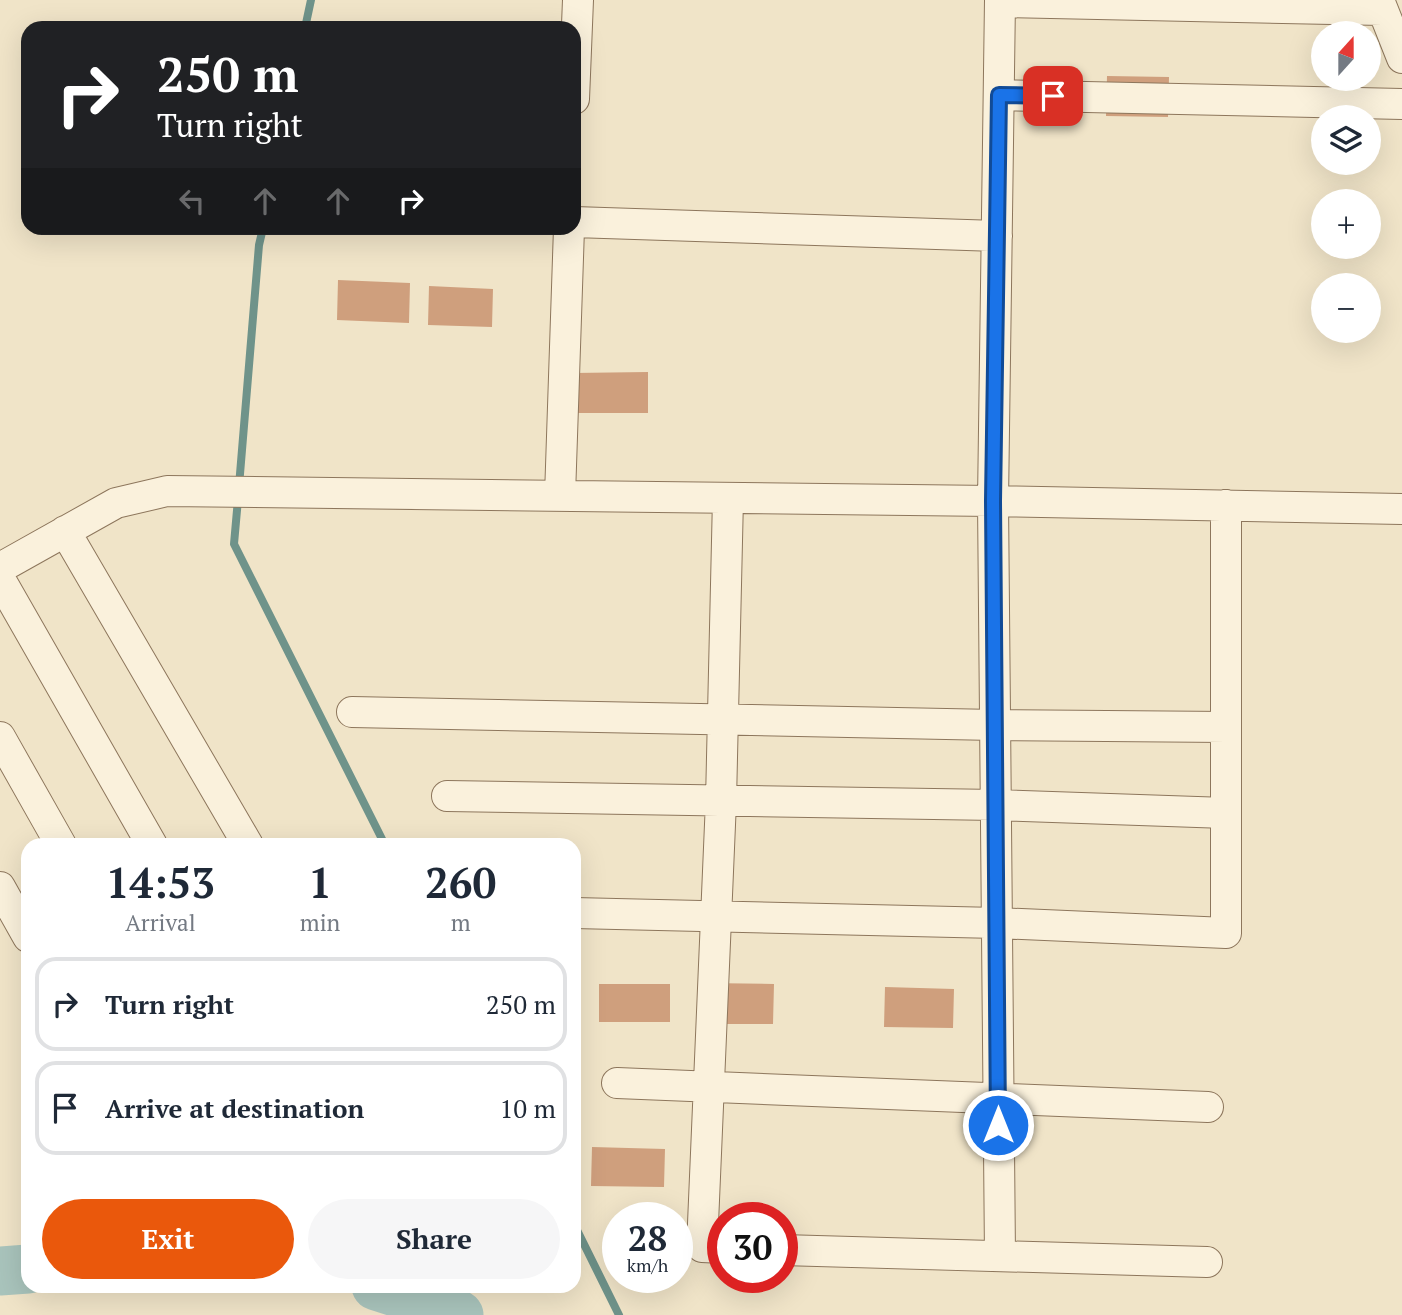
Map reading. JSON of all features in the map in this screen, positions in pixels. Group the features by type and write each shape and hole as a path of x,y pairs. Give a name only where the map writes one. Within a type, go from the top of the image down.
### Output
{"street":[{"path":"577,21 578,0"},
{"path":"1000,1256 993,501 1000,1 1381,5 1402,58"},
{"path":"999,95 1402,104"},
{"path":"581,222 997,236"},
{"path":"560,496 569,235"},
{"path":"0,568 116,503 167,491 1402,509"},
{"path":"707,1247 702,1247 721,801 727,498"},
{"path":"581,913 997,923 1226,933 1226,505"},
{"path":"65,531 244,838"},
{"path":"0,579 148,838"},
{"path":"352,712 1226,727"},
{"path":"0,737 57,838"},
{"path":"447,796 996,805 1226,813"},
{"path":"0,887 21,924"},
{"path":"617,1083 1208,1107"},
{"path":"798,1250 1207,1262"}],"building":[{"path":"1107,76 1169,77 1168,117 1106,116"},
{"path":"338,280 410,283 409,323 337,320"},
{"path":"429,286 493,289 492,327 428,325"},
{"path":"648,372 648,413 574,413 573,373"},
{"path":"704,983 774,984 773,1024 704,1024"},
{"path":"599,984 670,984 670,1022 599,1022"},
{"path":"885,987 954,989 953,1028 884,1027"},
{"path":"592,1147 665,1149 664,1187 591,1186"}],"waterway":[{"path":"306,21 311,0"},
{"path":"239,486 261,235"},
{"path":"238,499 234,544 381,838"},
{"path":"581,1238 619,1315"},
{"path":"0,1271 21,1270"},
{"path":"398,1293 449,1309 459,1315"}],"route":[{"path":"998,1125 993,501 999,95 1053,96"}]}
